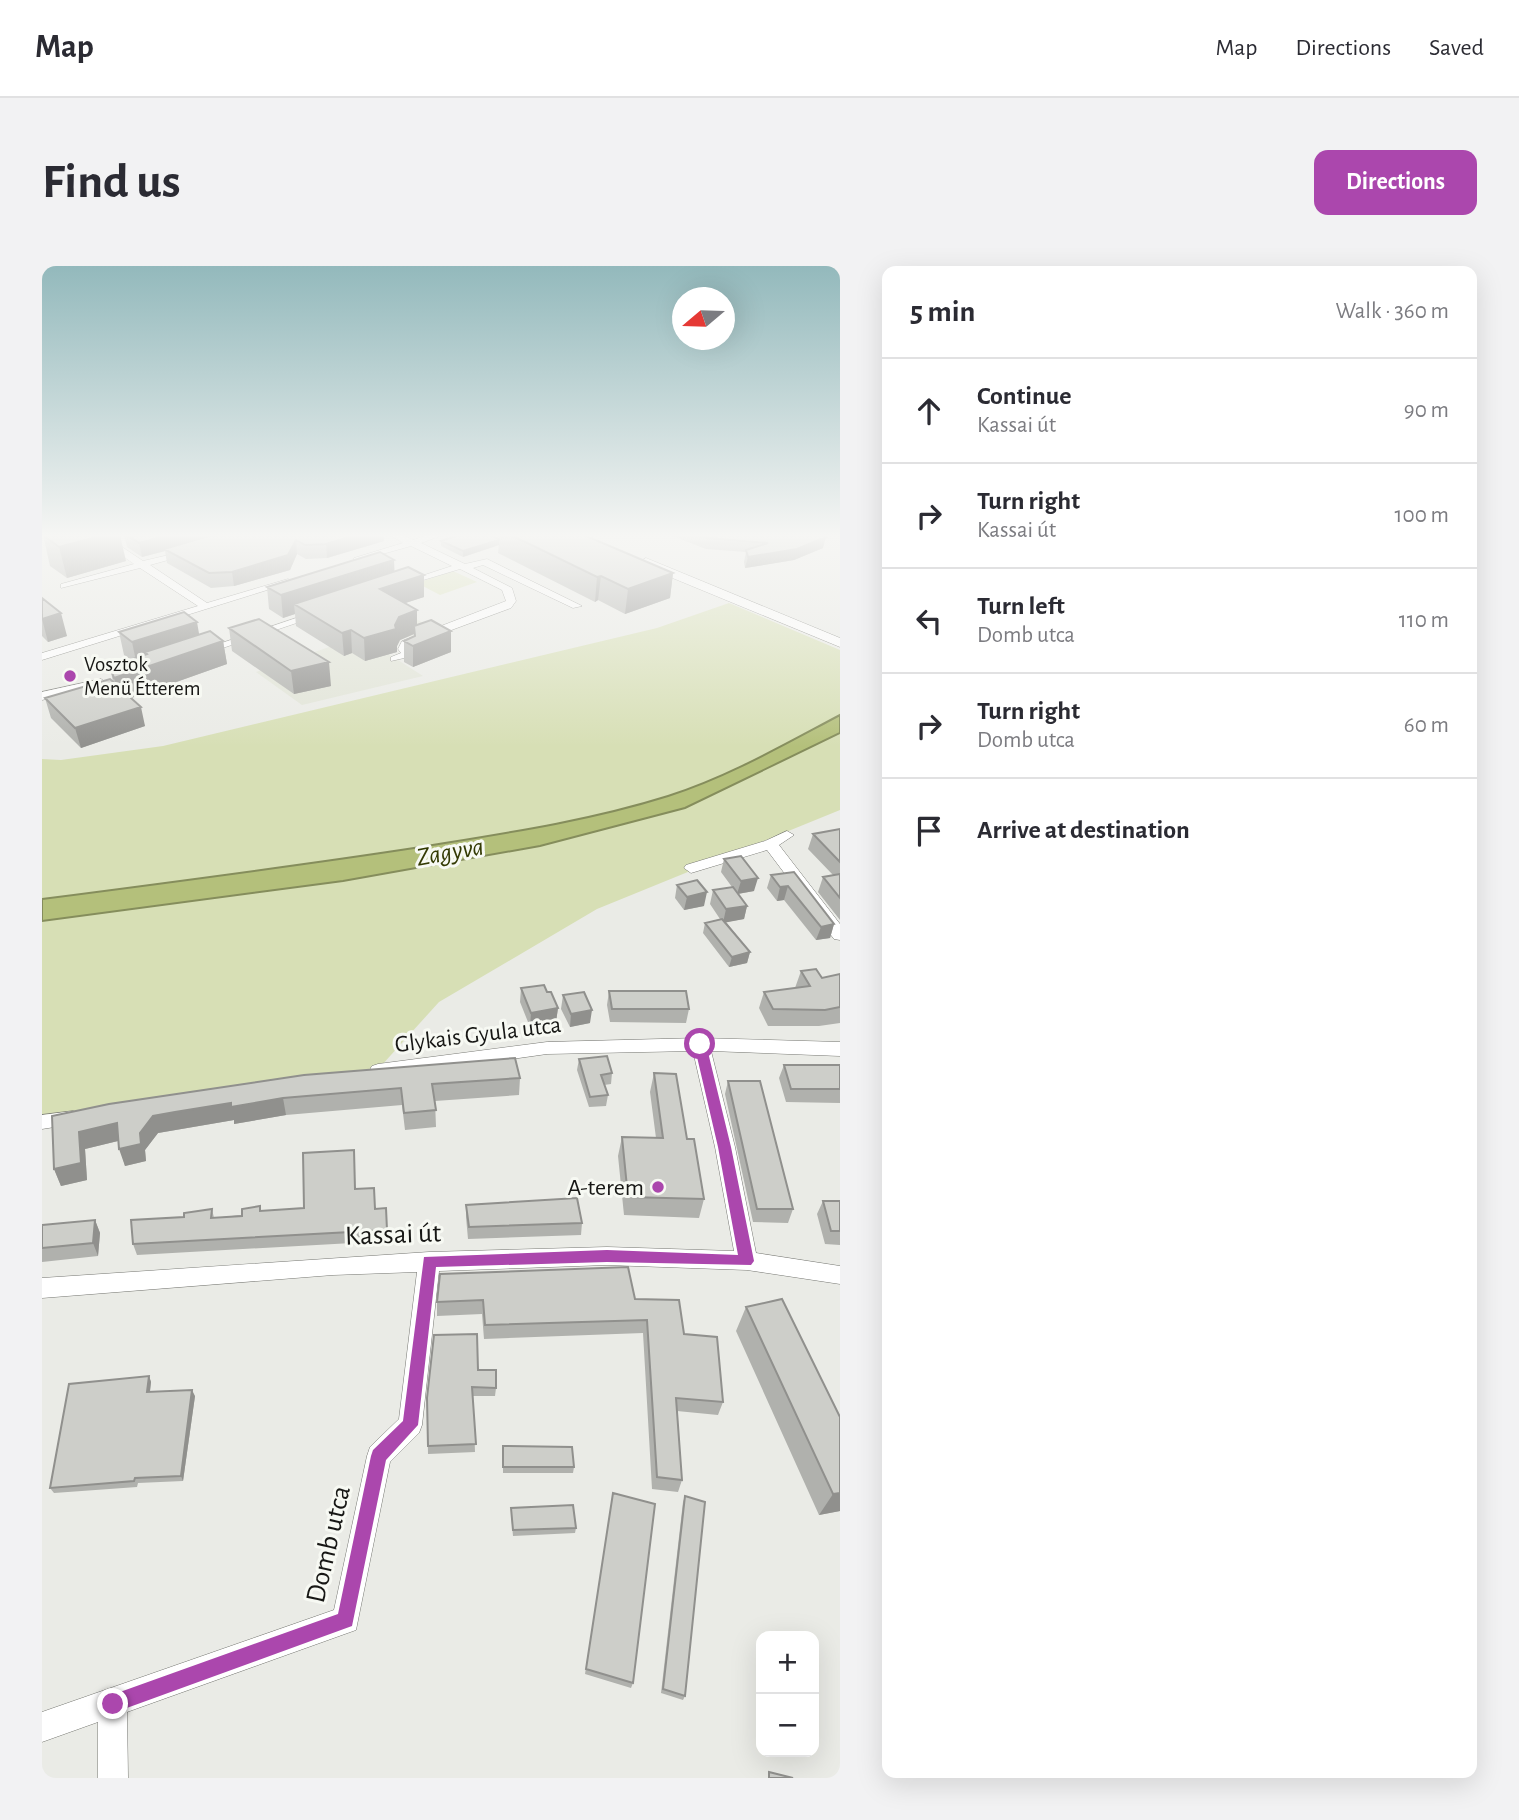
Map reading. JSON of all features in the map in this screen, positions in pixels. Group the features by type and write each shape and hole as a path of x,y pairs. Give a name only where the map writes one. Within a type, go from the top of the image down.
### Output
{"street":[{"path":"42,657 211,606"},
{"path":"395,659 409,654 404,649 406,643 507,606"},
{"path":"752,606 840,643"},
{"path":"187,656 334,609"},
{"path":"42,696 108,681"},
{"path":"691,868 770,844 787,835"},
{"path":"770,844 840,935"},
{"path":"700,1044 747,1261"},
{"name":"Glykais Gyula utca","path":"365,1073 547,1048 700,1044 840,1049"},
{"path":"42,1122 96,1114"},
{"name":"Kassai út","path":"42,1288 333,1266 607,1256 747,1261 840,1275"},
{"name":"Domb utca","path":"42,1727 346,1620 379,1456 410,1425 429,1261"},
{"path":"113,1704 113,1778"}],"shaded area":[{"path":"722,606 735,606 840,650 840,810 597,909 439,1002 381,1066 292,1088 42,1126 42,759 61,760 163,746 657,628"},
{"path":"414,618 433,628 379,648 423,676 302,705 256,672"}],"water":[{"name":"Zagyva","path":"840,715 840,733 685,808 540,846 343,881 42,921 42,899 414,848 542,826 637,805 712,779"}],"building":[{"path":"42,606 52,606 61,613 42,619"},
{"path":"297,606 409,606 417,610 399,617 396,629 364,638 351,630 342,633"},
{"path":"184,612 197,622 132,642 119,632"},
{"path":"259,619 329,662 291,671 229,628"},
{"path":"431,620 451,631 413,646 404,641 415,636 414,626"},
{"path":"210,631 223,641 114,678 110,667 147,654 145,652"},
{"path":"110,679 141,707 75,728 45,698"},
{"path":"840,829 840,862 813,834"},
{"path":"741,856 758,878 741,881 724,859"},
{"path":"794,872 834,924 821,927 788,886 780,887 771,875"},
{"path":"840,874 840,898 823,877"},
{"path":"697,880 707,892 687,897 677,885"},
{"path":"733,887 747,906 726,909 713,890"},
{"path":"722,919 750,952 732,957 705,923"},
{"path":"816,969 822,978 840,974 840,1007 825,1010 773,1009 764,992 810,986 801,971"},
{"path":"544,985 547,992 551,992 558,1008 531,1013 521,988"},
{"path":"609,991 686,991 689,1009 612,1009"},
{"path":"584,992 592,1010 571,1014 563,995"},
{"path":"607,1056 612,1073 601,1075 608,1095 590,1097 579,1059"},
{"path":"515,1058 520,1078 432,1084 436,1110 404,1113 401,1088 283,1098 231,1107 231,1103 153,1116 140,1133 141,1144 119,1149 117,1123 79,1132 81,1163 54,1169 52,1116 109,1104 304,1075"},
{"path":"784,1065 840,1065 840,1089 791,1089"},
{"path":"654,1073 676,1074 687,1139 694,1139 704,1199 628,1197 622,1137 663,1138"},
{"path":"728,1081 760,1081 793,1209 757,1209"},
{"path":"354,1150 355,1189 374,1188 375,1209 386,1208 387,1230 133,1244 131,1220 184,1217 184,1213 212,1209 211,1218 242,1216 242,1209 260,1206 260,1211 304,1208 303,1153"},
{"path":"577,1198 582,1223 469,1227 466,1205"},
{"path":"823,1201 840,1201 840,1231 831,1231"},
{"path":"95,1220 93,1243 42,1248 42,1225"},
{"path":"628,1267 635,1299 679,1300 684,1334 717,1337 723,1402 676,1398 682,1480 657,1477 647,1320 485,1325 483,1300 437,1302 440,1274"},
{"path":"782,1299 840,1417 840,1493 833,1494 746,1307"},
{"path":"477,1334 478,1370 496,1370 496,1388 472,1387 476,1444 428,1446 427,1398 434,1335"},
{"path":"149,1376 147,1392 192,1390 181,1476 135,1478 134,1481 50,1488 69,1384"},
{"path":"503,1446 572,1447 574,1467 503,1467"},
{"path":"613,1493 655,1504 633,1683 586,1669"},
{"path":"685,1496 705,1502 685,1696 663,1689"},
{"path":"573,1505 576,1528 513,1530 511,1508"},
{"path":"769,1772 793,1778 769,1778"}],"place":[{"name":"Vosztok Menü Étterem","path":"70,676"},
{"name":"A-terem","path":"658,1187"}],"route":[{"path":"113,1704 346,1620 379,1456 410,1425 429,1261 607,1256 747,1261 700,1044"}]}
